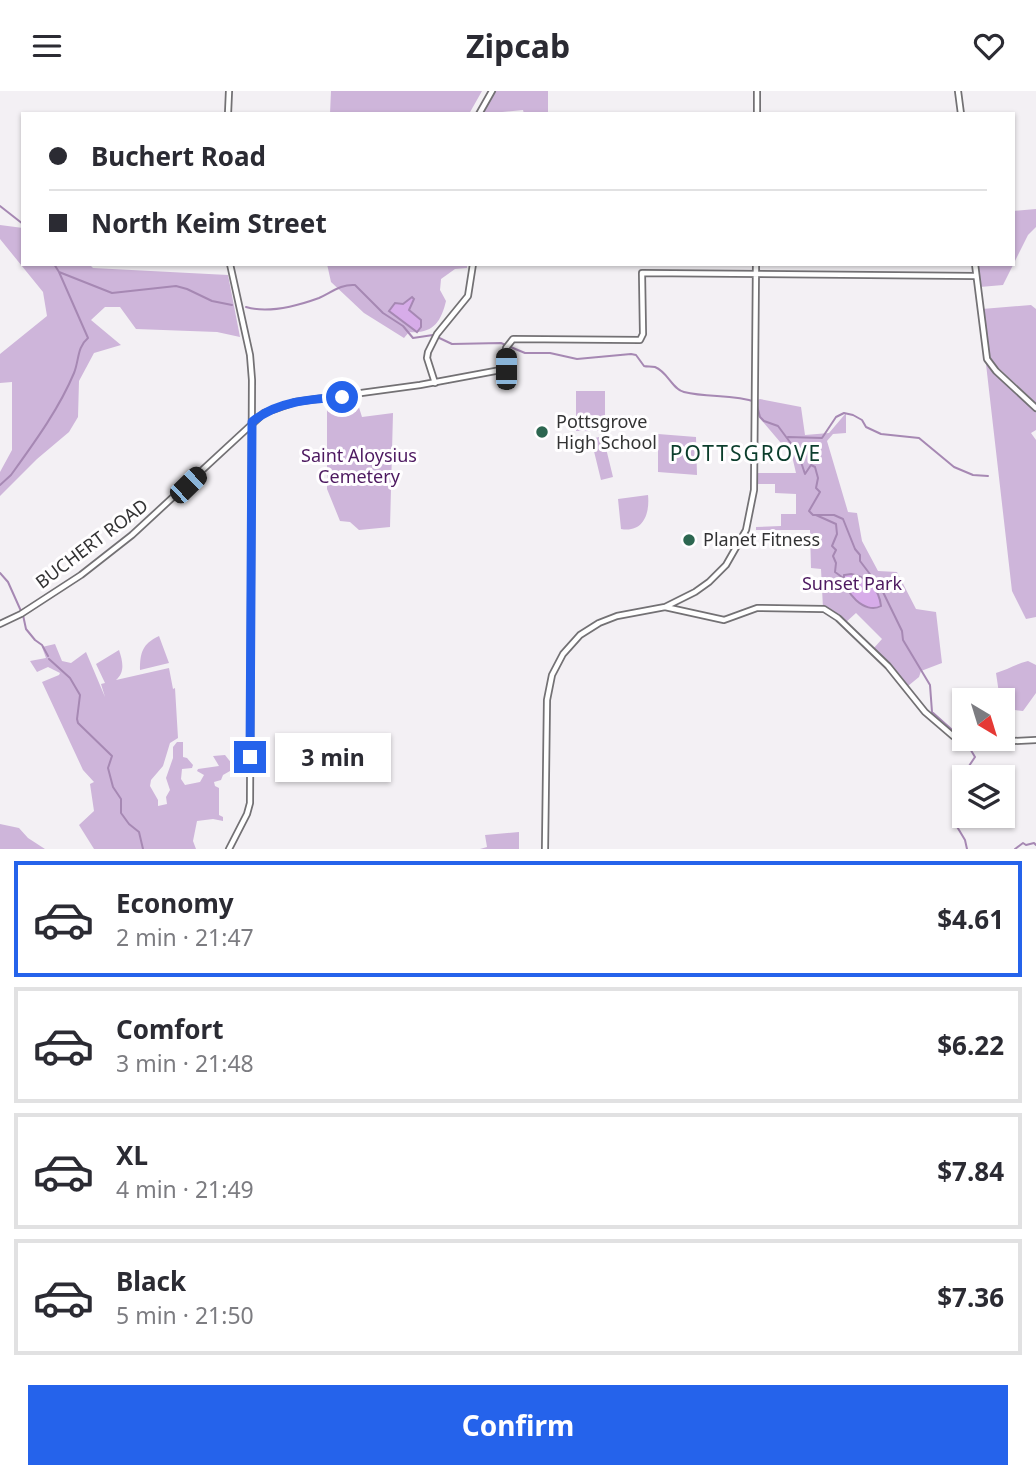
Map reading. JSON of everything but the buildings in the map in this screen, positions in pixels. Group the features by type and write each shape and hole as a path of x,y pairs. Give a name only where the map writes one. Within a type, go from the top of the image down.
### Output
{"street":[{"path":"228,112 229,91"},
{"path":"480,112 492,91"},
{"path":"757,91 757,112"},
{"path":"958,91 961,112"},
{"path":"229,849 250,803 252,422 251,366 230,266"},
{"path":"435,383 427,358 436,336 468,296 473,266"},
{"path":"545,849 545,716 549,684 568,646 592,627 617,616 665,607 686,598 709,582 729,561 743,537 753,499 756,266"},
{"path":"975,266 987,359 996,372 1036,408"},
{"name":"BUCHERT ROAD","path":"0,624 21,614 81,575 132,535 264,413 290,403 435,383 506,369 507,346 513,339 635,341 642,338 642,272 756,274"},
{"path":"756,274 976,276"},
{"path":"665,607 718,619 728,619 757,608 824,609 838,618 888,666 925,712 953,736 973,743 1036,740"}],"green space":[{"path":"331,91 482,91 470,112 330,112"},
{"path":"494,91 548,91 548,112 482,112"},
{"path":"1036,209 1036,227 1028,235 1015,261 1015,211"},
{"path":"0,225 21,228 21,265 0,239"},
{"path":"22,266 91,266 228,275 240,337 217,332 136,329 120,307 105,307 91,320 121,345 94,353 79,381 78,417 69,432 0,496 0,472 12,450 12,382 0,383 0,354 47,316 43,292"},
{"path":"327,266 467,266 455,269 441,279 440,290 446,301 435,325 424,331 409,332 404,338 364,313 331,282"},
{"path":"978,266 1012,266 1003,285 980,287"},
{"path":"1031,305 1036,309 1036,403 989,359 982,309"},
{"path":"986,364 1036,411 1036,430 1031,433 1036,440 1036,617 1026,619 1012,591"},
{"path":"576,391 605,391 605,431 576,431"},
{"name":"Saint Aloysius Cemetery","path":"356,398 362,417 393,413 390,527 359,530 350,522 340,521 327,489 327,402"},
{"name":"Sunset Park","path":"757,400 801,407 805,435 829,433 846,413 846,433 833,434 827,441 848,512 857,513 862,541 878,571 897,572 916,609 936,612 942,663 921,671 919,677 908,686 873,649 882,639 856,613 845,623 835,613 823,608 821,569 811,568 810,530 756,530 756,527 781,526 781,514 796,514 796,494 775,493 775,484 756,484 756,473 796,473 792,456 757,415"},
{"path":"658,434 696,437 697,475 658,472"},
{"path":"603,436 613,477 601,480 591,439"},
{"path":"648,495 648,509 640,525 621,529 618,499"},
{"path":"159,636 169,663 140,670 143,650"},
{"path":"55,644 62,661 71,663 86,652 105,697 101,684 105,683 96,664 119,650 122,667 116,680 169,668 173,689 175,688 178,738 170,743 163,766 151,780 150,786 158,800 158,806 167,804 166,797 170,790 166,778 173,758 173,747 177,742 183,742 183,757 193,765 192,768 182,769 181,779 185,785 200,782 204,775 197,771 198,769 219,766 213,756 225,755 233,765 221,780 214,782 219,788 219,815 223,817 223,821 197,821 193,841 196,849 94,849 79,825 94,811 90,784 94,782 83,770 42,682 60,673 48,667 37,672 30,661 46,658 42,647"},
{"path":"1028,661 1036,665 1036,693 1023,711 1015,710 1015,688 998,688 996,673"},
{"path":"0,824 19,828 28,838 45,849 0,849"},
{"path":"519,832 519,849 480,849 487,847 485,835"}],"shaded area":[{"path":"412,297 414,299 409,310 421,320 421,327 417,332 389,311 395,303 403,304"},
{"path":"851,574 872,585 881,606 875,608 862,605 851,595 844,575"}],"waterway":[{"path":"0,206 21,222"},
{"path":"55,266 59,272 112,293 176,286 212,301 232,305"},
{"path":"0,485 11,475 54,413 74,373 82,346 88,338 59,272"},
{"path":"246,307 264,310 283,308 319,298 341,287 355,285 383,313 403,326 413,338 433,335 452,344 501,343 525,353 550,353 577,359 631,354 636,355 644,366 659,369 676,388 684,392 756,402 760,417 778,426 798,453 805,474 811,465 815,467 818,478 816,488 820,492 809,511 813,515 834,515 843,519 860,555 860,561 882,590 902,631 903,640 930,685 932,712 952,730"},
{"path":"788,437 822,438 836,417 844,413 862,420 866,427 881,434 919,438 954,467 973,475 988,476"},
{"path":"816,515 836,524 837,534 832,546 836,550 833,556 836,563 835,572 846,580"},
{"path":"0,573 8,582 21,611"},
{"path":"23,615 26,629 42,645 48,656"},
{"path":"49,659 70,678 80,695 78,723 112,756 108,768 113,787 121,799 121,813 139,832 143,849"},
{"path":"967,849 956,825 963,775 975,757 971,751"},
{"path":"1015,849 1023,843 1036,845"}],"place":[{"name":"Pottsgrove High School","path":"542,432"},
{"name":"Planet Fitness","path":"689,540"}],"district":[{"name":"POTTSGROVE","path":"746,454"}],"route":[{"path":"250,757 252,422 264,413 286,404 342,397"}]}
